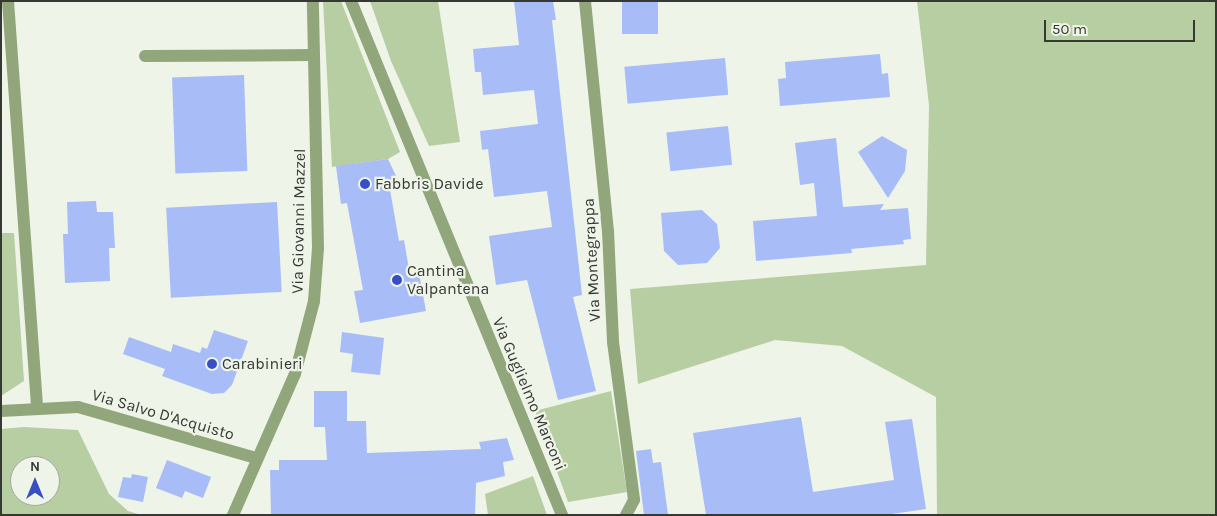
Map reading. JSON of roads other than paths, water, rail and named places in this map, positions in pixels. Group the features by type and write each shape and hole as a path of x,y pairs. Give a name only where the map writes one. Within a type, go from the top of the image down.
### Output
{"street":[{"path":"8,1 37,408"},
{"name":"Via Giovanni Mazzel","path":"233,515 256,458 295,374 314,301 318,248 313,1"},
{"name":"Via Montegrappa","path":"584,1 608,231 613,342 634,500 626,515"},
{"name":"Via Guglielmo Marconi","path":"354,3 562,515"},
{"path":"146,56 314,55"},
{"name":"Via Salvo D'Acquisto","path":"1,411 78,407 115,415 256,458"}],"place":[{"name":"Fabbris Davide","path":"365,184"},
{"name":"Cantina Valpantena","path":"397,280"},
{"name":"Carabinieri","path":"212,364"}]}
